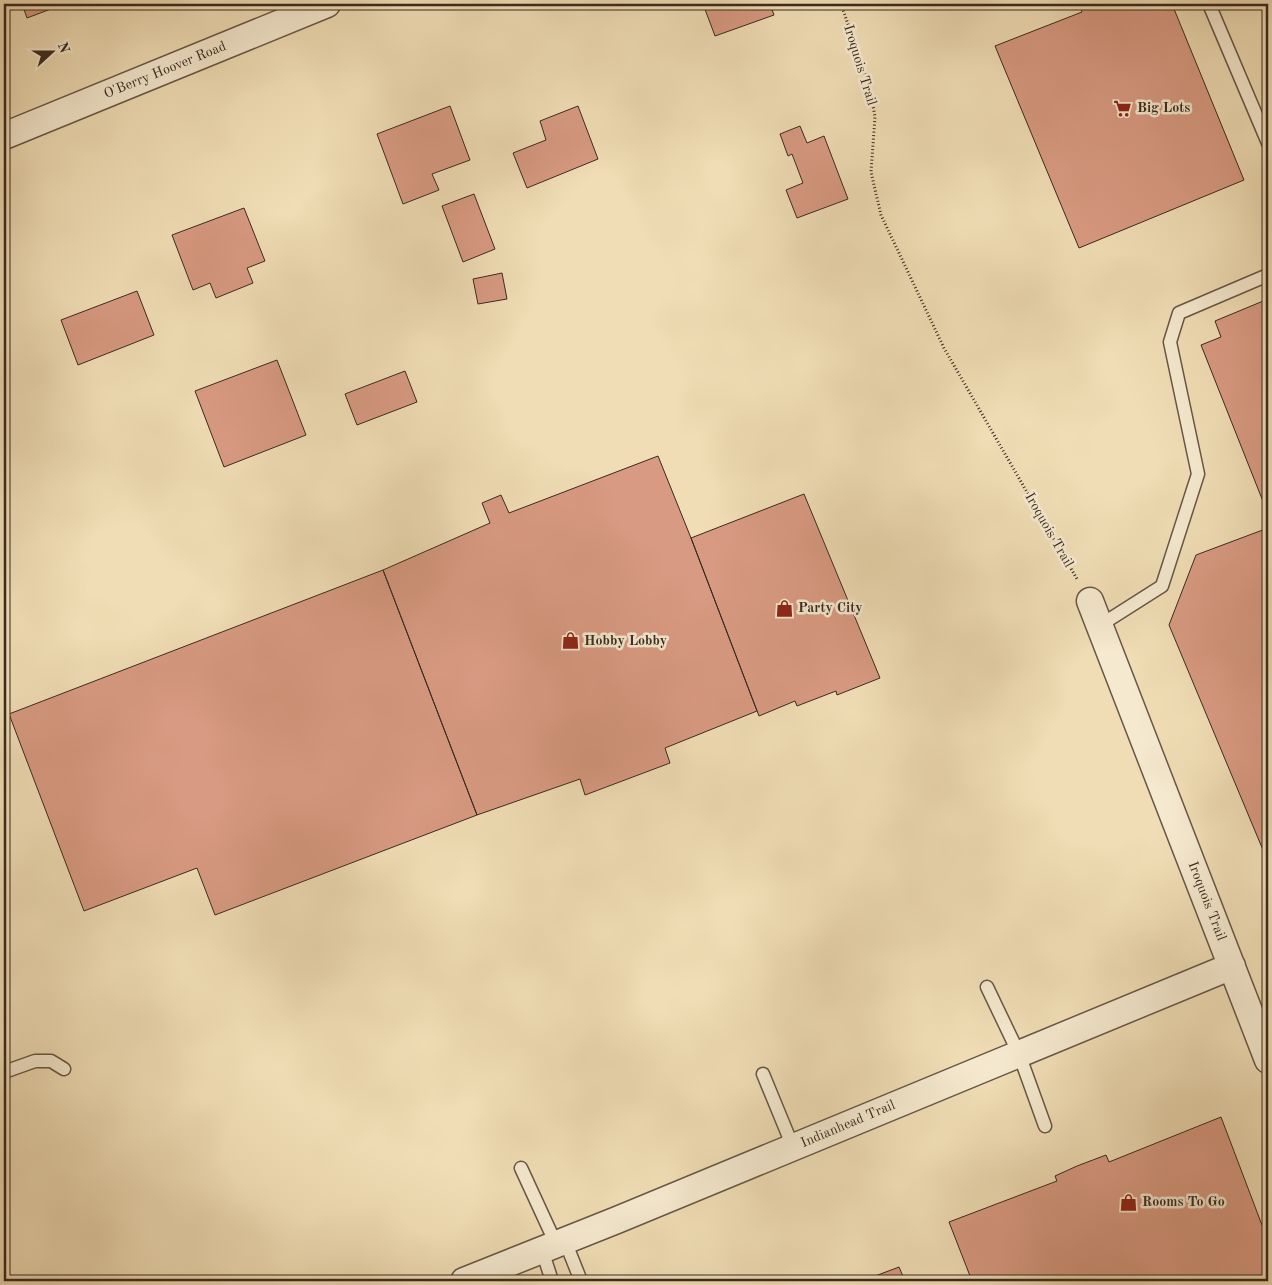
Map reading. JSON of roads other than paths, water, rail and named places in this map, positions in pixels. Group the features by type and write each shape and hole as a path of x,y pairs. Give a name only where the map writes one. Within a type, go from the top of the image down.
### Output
{"street":[{"name":"O'Berry Hoover Road","path":"4,136 327,4"},
{"name":"Iroquois Trail","path":"1090,601 1268,1060"},
{"name":"Indianhead Trail","path":"464,1281 1232,966"}],"lane":[{"path":"1209,4 1268,143"},
{"path":"1099,626 1162,586 1198,474 1170,342 1179,313 1268,275"},
{"path":"988,987 1019,1054 1045,1126"},
{"path":"4,1072 35,1061 51,1061 64,1069"},
{"path":"763,1074 793,1147"},
{"path":"521,1168 555,1245 581,1281"},
{"path":"552,1281 555,1245"}],"place":[{"name":"Big Lots","path":"1123,108"},
{"name":"Party City","path":"784,608"},
{"name":"Hobby Lobby","path":"570,641"},
{"name":"Rooms To Go","path":"1128,1202"}]}
